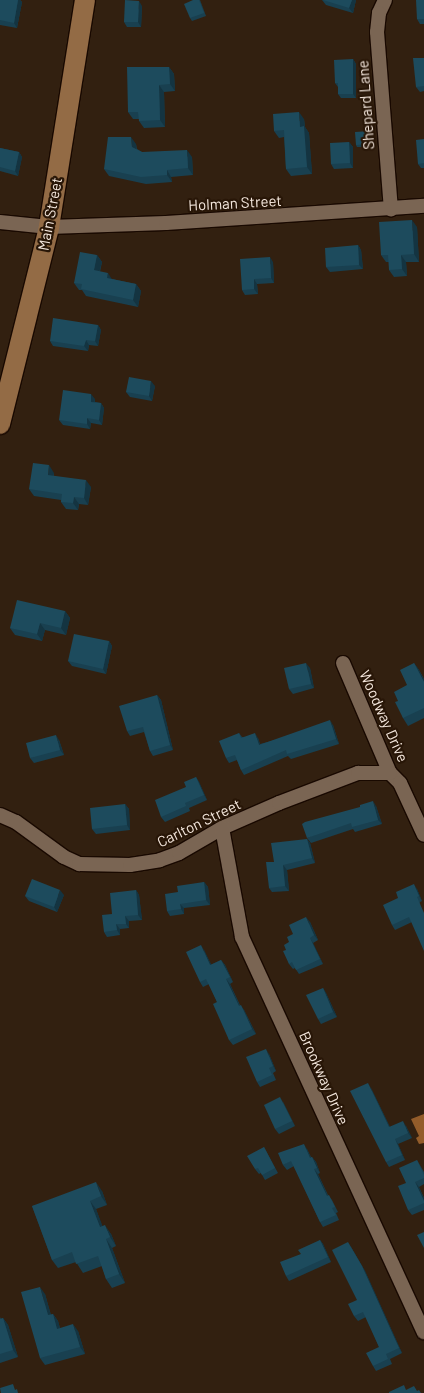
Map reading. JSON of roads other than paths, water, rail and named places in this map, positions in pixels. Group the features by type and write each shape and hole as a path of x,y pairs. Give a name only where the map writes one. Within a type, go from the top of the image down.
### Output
{"main road":[{"name":"Main Street","path":"0,424 49,227 85,0"}],"street":[{"name":"Shepard Lane","path":"385,0 379,13 377,32 391,209"},
{"name":"Holman Street","path":"0,222 49,227 197,222 424,206"},
{"name":"Woodway Drive","path":"343,662 390,772 400,783 424,835"},
{"name":"Carlton Street","path":"0,815 16,822 64,857 90,866 130,865 160,860 179,853 222,828 358,773 390,772"},
{"name":"Brookway Drive","path":"222,828 242,937 424,1332"}]}
